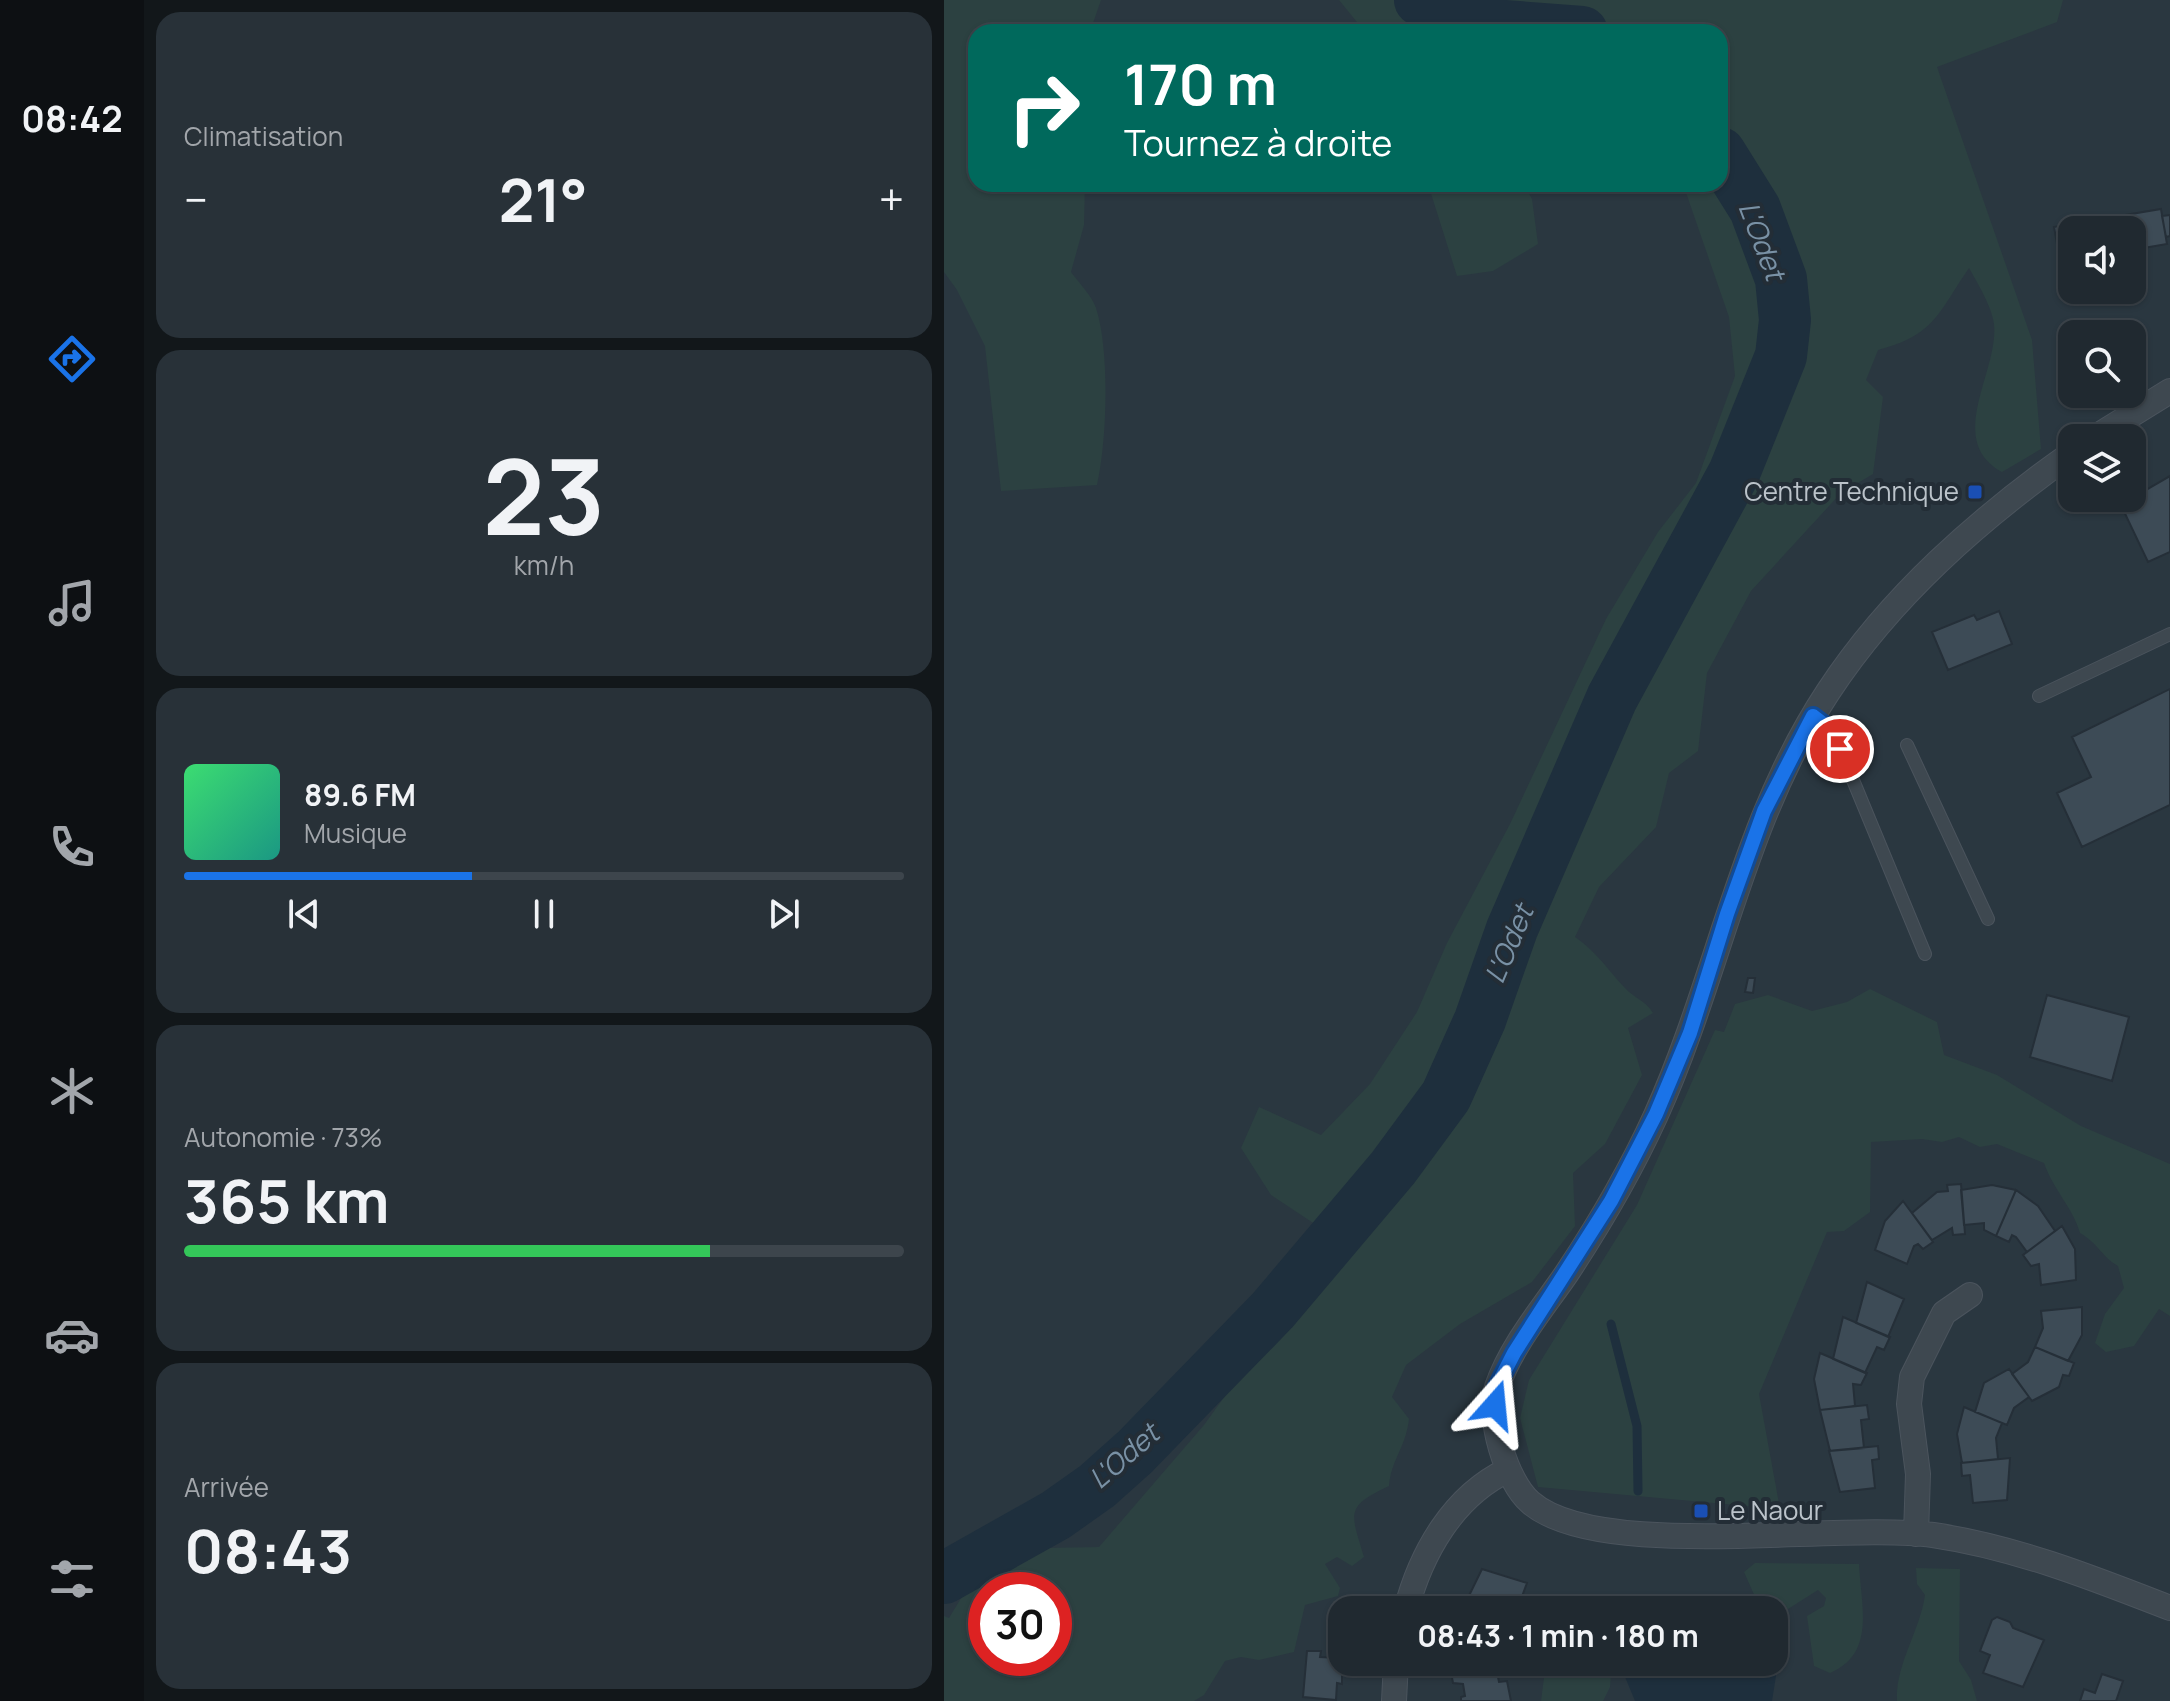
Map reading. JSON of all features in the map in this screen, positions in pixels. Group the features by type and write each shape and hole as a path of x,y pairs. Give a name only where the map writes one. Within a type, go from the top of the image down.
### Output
{"street":[{"path":"2117,424 2170,391"},
{"path":"2058,464 1976,527 1920,579 1849,661 1813,716 1756,832 1690,1033 1656,1114 1611,1201 1524,1336 1496,1388 1497,1423 1508,1470 1519,1491 1551,1516 1592,1528 1664,1535 1916,1534 2028,1557 2170,1608"},
{"path":"1916,1534 1918,1474 1909,1404 1912,1377 1944,1313 1970,1295"},
{"path":"1411,1596 1424,1560 1451,1517 1473,1491 1508,1470"},
{"path":"1394,1701 1395,1676"}],"lane":[{"path":"2039,696 2170,634"},
{"path":"1813,716 1836,739 1925,954"},
{"path":"1907,745 1988,919"}],"green space":[{"path":"944,0 1101,0 1093,24 968,24 968,192 1085,192 1084,225 1071,272 1094,303 1103,348 1105,421 1097,485 1001,491 985,346 957,290 944,272"},
{"path":"1339,0 2063,0 2057,22 1937,67 2032,340 2041,449 2002,472 1985,458 1977,442 1975,424 1993,343 1994,324 1969,268 1942,310 1924,329 1897,344 1878,350 1866,380 1883,397 1873,474 1841,493 1751,591 1707,673 1698,751 1669,773 1656,827 1599,887 1575,937 1653,1013 1628,1028 1642,1075 1605,1144 1573,1173 1575,1226 1532,1282 1460,1324 1406,1365 1392,1397 1409,1419 1389,1486 1364,1500 1355,1513 1354,1521 1364,1557 1352,1566 1337,1557 1325,1564 1340,1588 1338,1596 1328,1596 1328,1599 1305,1605 1294,1652 1259,1660 1241,1657 1225,1661 1204,1695 1194,1701 944,1701 944,1616 949,1618 968,1589 968,1676 1072,1676 1072,1572 1000,1572 1045,1548 1099,1547 1204,1425 1264,1342 1354,1250 1271,1195 1241,1148 1259,1107 1321,1135 1370,1084 1417,1012 1447,943 1510,824 1606,619 1658,532 1696,483 1735,376 1729,317 1686,192 1728,192 1728,24 1358,24"},
{"path":"1431,192 1528,192 1538,244 1493,271 1457,276"},
{"path":"1870,989 1937,1022 1944,1055 1997,1075 2081,1126 2170,1164 2170,1316 2159,1309 2134,1346 2106,1352 2095,1343 2105,1314 2124,1288 2118,1266 2080,1233 2044,1163 1997,1144 1980,1147 1959,1137 1942,1142 1922,1139 1871,1142 1870,1212 1844,1231 1827,1232 1759,1394 1780,1509 1538,1487 1520,1418 1529,1380 1637,1205 1715,1030 1724,1032 1735,1004 1768,995 1812,1011 1847,1002"},
{"path":"1755,1563 1859,1564 1863,1612 1860,1641 1854,1654 1830,1673 1814,1666 1807,1616 1824,1606 1826,1598 1818,1590 1788,1609 1788,1596 1755,1596 1744,1572"},
{"path":"1916,1568 1960,1569 1959,1661 1971,1680 1977,1701 1897,1701 1900,1674 1925,1595 1917,1584"},
{"path":"1544,1676 1611,1676 1610,1687 1603,1701 1541,1701"}],"water":[{"path":"1625,1676 1776,1676 1772,1701 1635,1701"}],"building":[{"path":"2161,209 2167,244 2146,248 2146,216 2119,216"},
{"path":"2170,215 2170,236 2166,237 2162,216"},
{"path":"2058,226 2058,249 2054,227"},
{"path":"2170,476 2170,552 2148,562 2124,512 2146,512 2146,490"},
{"path":"1999,611 2012,644 1948,670 1932,632 1974,615 1977,620"},
{"path":"2170,689 2170,805 2082,847 2057,793 2091,777 2072,737"},
{"path":"1748,978 1755,978 1753,993 1745,992"},
{"path":"2047,995 2129,1017 2112,1081 2030,1057"},
{"path":"1961,1184 1965,1234 1953,1235 1952,1228 1932,1240 1912,1213 1937,1192 1948,1191 1947,1185"},
{"path":"1992,1185 2016,1190 1996,1236 1984,1230 1984,1223 1964,1225 1961,1190"},
{"path":"2016,1190 2038,1206 2055,1231 2027,1252 2016,1237 2012,1235 2009,1242 1996,1236"},
{"path":"1903,1201 1933,1242 1923,1249 1918,1244 1914,1246 1907,1264 1875,1250 1885,1221"},
{"path":"2062,1226 2075,1249 2076,1280 2041,1285 2039,1264 2031,1266 2023,1255"},
{"path":"1867,1282 1904,1299 1888,1337 1856,1323"},
{"path":"2082,1307 2082,1335 2068,1361 2035,1347 2043,1328 2041,1311"},
{"path":"1843,1317 1890,1337 1884,1350 1877,1347 1865,1373 1833,1359"},
{"path":"2035,1347 2074,1363 2069,1376 2063,1375 2059,1387 2032,1401 2012,1374 2028,1362"},
{"path":"1820,1353 1867,1373 1861,1385 1853,1384 1855,1406 1820,1410 1814,1379"},
{"path":"2009,1369 2029,1397 2014,1408 2007,1425 1975,1412 1984,1383"},
{"path":"1867,1405 1869,1419 1861,1420 1864,1448 1830,1451 1820,1410"},
{"path":"1964,1407 2002,1423 1996,1438 1998,1459 1962,1463 1957,1434"},
{"path":"1878,1446 1879,1459 1872,1460 1875,1488 1840,1492 1829,1451"},
{"path":"2010,1458 2007,1500 1973,1503 1970,1475 1962,1476 1961,1463"},
{"path":"1482,1569 1527,1583 1522,1596 1469,1596"},
{"path":"1997,1617 2010,1622 2013,1628 2044,1640 2023,1687 1983,1673 1990,1655 1980,1651 1992,1620"},
{"path":"1307,1651 1321,1651 1320,1657 1328,1657 1328,1676 1342,1676 1342,1684 1337,1683 1336,1700 1303,1697"},
{"path":"2102,1674 2123,1681 2116,1701 2080,1701 2084,1689 2095,1693"},
{"path":"1452,1676 1498,1676 1499,1682 1507,1681 1511,1701 1461,1701 1461,1697 1465,1696 1463,1684 1453,1683"}],"waterway":[{"name":"L'Odet","path":"1420,0 1442,14 1479,24"},
{"name":"L'Odet","path":"944,1578 1056,1515 1097,1486 1135,1452 1273,1310 1393,1168 1446,1096 1480,1020 1512,929 1612,698 1734,473 1781,356 1785,320 1781,279 1755,209 1728,166"},
{"path":"1611,1324 1637,1426 1638,1491"}],"place":[{"name":"Centre Technique","path":"1975,492"},
{"name":"Le Naour","path":"1701,1511"}],"route":[{"path":"1495,1405 1496,1388 1514,1353 1582,1250 1656,1114 1690,1033 1741,870 1764,811 1813,716 1830,729 1840,749"}]}
